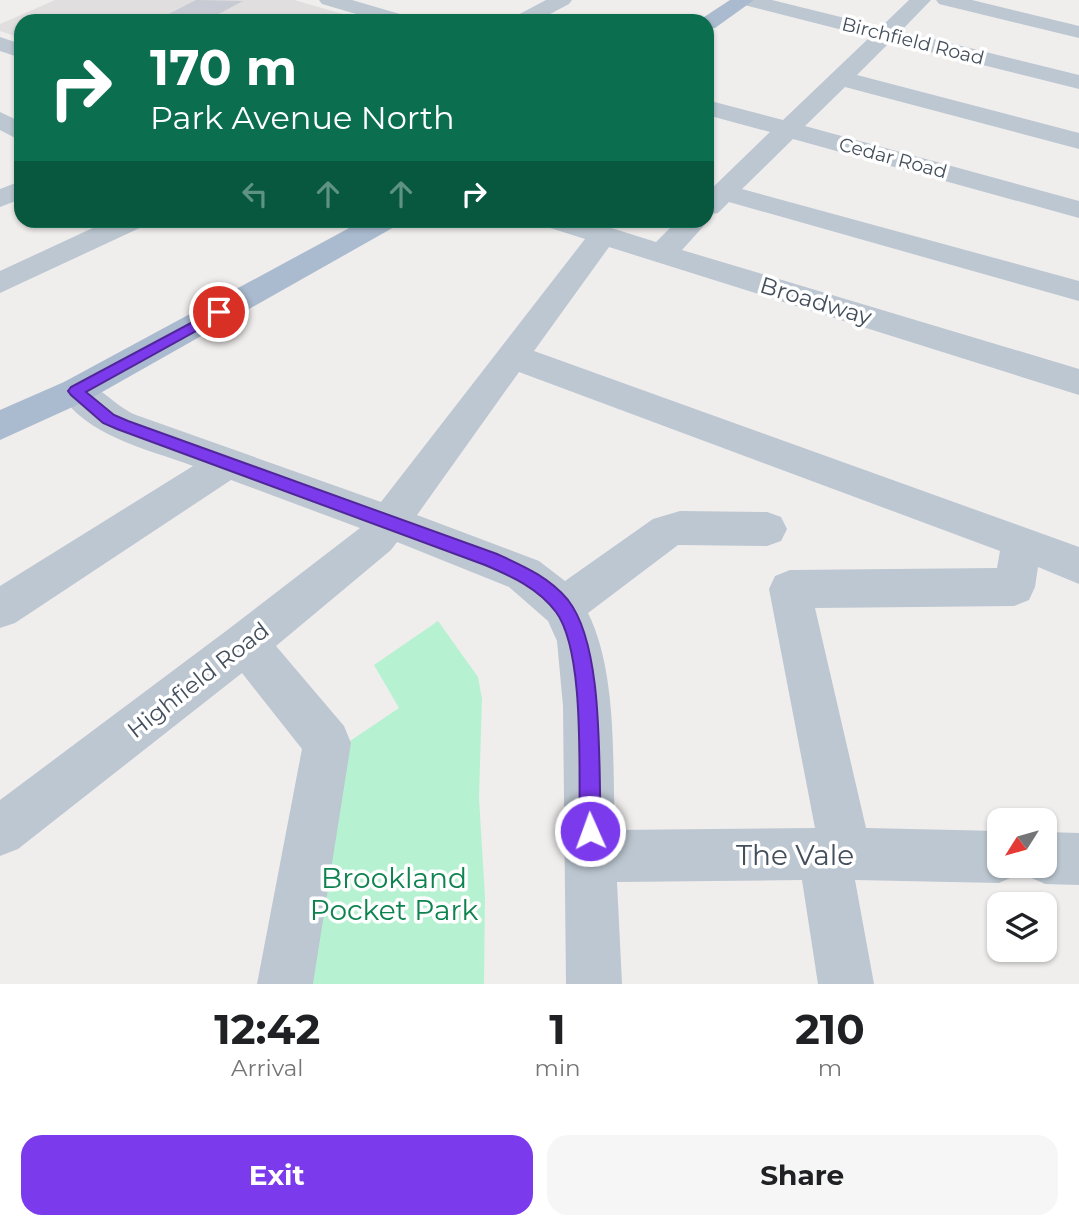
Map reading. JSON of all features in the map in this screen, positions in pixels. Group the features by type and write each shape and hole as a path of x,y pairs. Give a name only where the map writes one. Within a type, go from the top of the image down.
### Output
{"main road":[{"path":"714,19 746,0"},
{"path":"0,426 76,391 371,228"}],"street":[{"path":"329,0 378,14"},
{"name":"Birchfield Road","path":"746,0 1079,82"},
{"path":"715,200 921,0"},
{"path":"946,0 1079,32"},
{"path":"533,14 553,1"},
{"path":"840,78 1079,141"},
{"name":"Cedar Road","path":"714,109 1079,210"},
{"path":"715,200 1079,291"},
{"path":"0,283 117,228"},
{"name":"Broadway","path":"578,228 1079,382"},
{"path":"661,254 687,228"},
{"name":"Highfield Road","path":"0,831 364,550 389,522 602,236"},
{"path":"512,356 1022,542 1079,566"},
{"path":"76,391 109,419 524,574 563,607 579,641 583,667 594,984"},
{"path":"0,609 228,463"},
{"path":"563,607 667,531 680,528 767,530"},
{"path":"846,984 835,854 790,589 1014,587 1022,542"},
{"path":"246,643 327,743 285,984"},
{"name":"The Vale","path":"591,856 835,854 987,857"},
{"path":"1057,858 1079,859"}],"shaded area":[{"path":"55,0 294,0 343,14 23,14"},
{"path":"14,18 14,36 0,31 0,24"}],"green space":[{"name":"Brookland Pocket Park","path":"438,621 478,677 482,699 479,798 485,897 484,984 270,984 350,741 399,708 374,665"}],"building":[{"path":"196,0 243,1 219,14 169,14"}],"route":[{"path":"219,312 76,391 93,408 123,425 491,559 524,574 547,591 563,607 579,641 586,706 590,831"}]}
